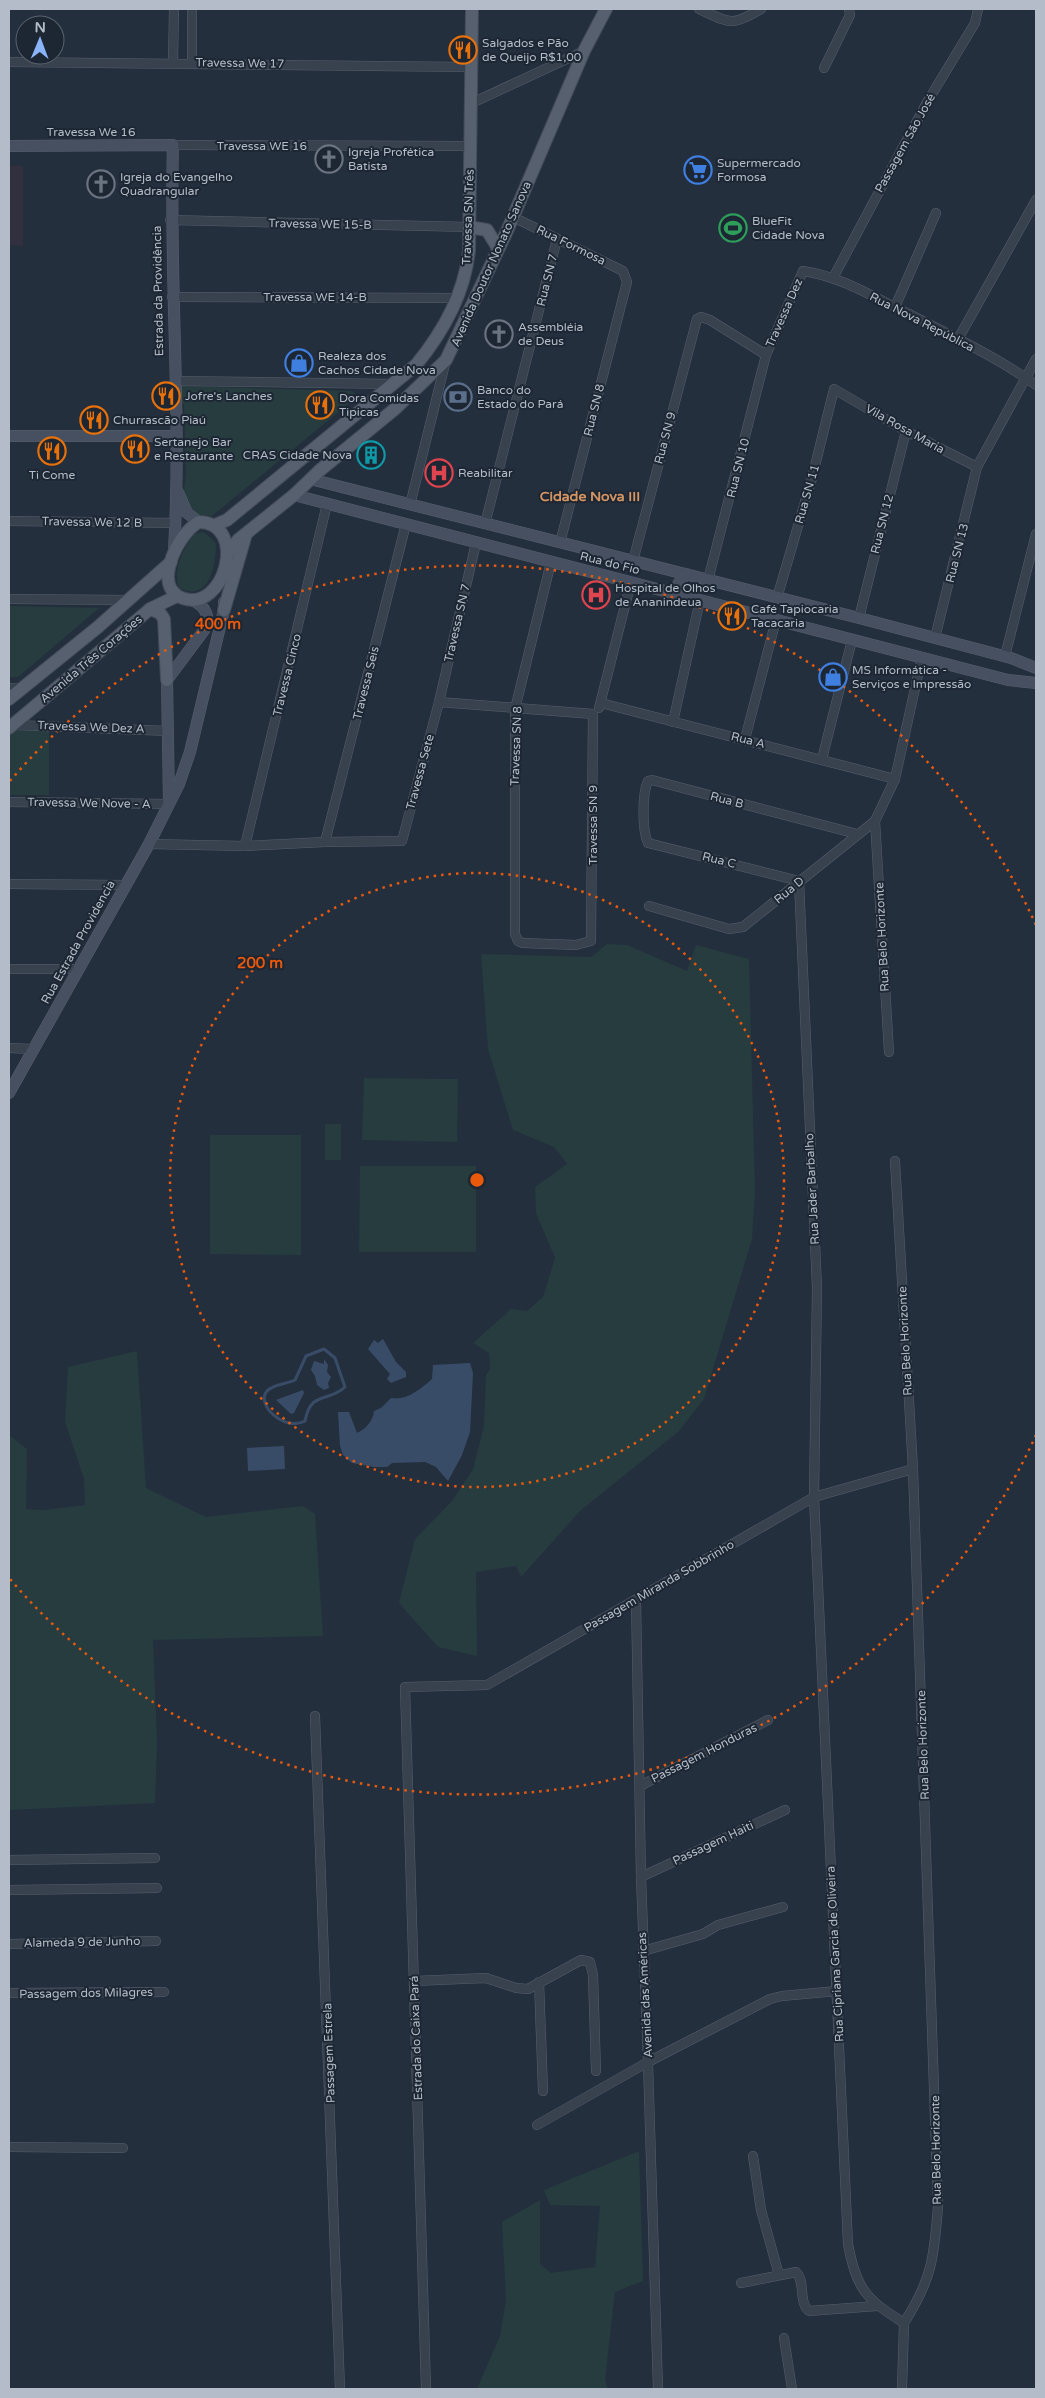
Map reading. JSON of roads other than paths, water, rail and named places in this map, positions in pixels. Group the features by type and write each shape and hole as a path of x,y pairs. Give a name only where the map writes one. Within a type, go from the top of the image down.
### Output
{"main road":[{"name":"Travessa SN Três","path":"215,525 227,520 416,365 431,347 458,298 467,269 472,103 470,67 472,9"},
{"name":"Avenida Doutor Nonato Sanova","path":"226,554 246,534 294,496 315,475 396,408 446,360 477,298 584,52 606,9"},
{"name":"Travessa We 16","path":"9,146 173,146"},
{"name":"Estrada da Providência","path":"172,556 176,487 170,220 173,146"},
{"path":"469,226 487,230 498,248"},
{"path":"9,436 176,436"},
{"path":"305,456 315,461 315,475"},
{"name":"Rua do Fio","path":"315,475 410,505 1005,656 1036,668"},
{"path":"176,487 187,513 199,522 215,525 225,537 226,554 220,580 213,592 192,600"},
{"path":"265,489 267,499 276,509"},
{"name":"Rua do Fio","path":"294,496 1008,680 1036,683"},
{"path":"167,680 207,625 207,612 201,604 177,596 169,584 172,556 183,534 199,522"},
{"path":"224,610 246,534"},
{"name":"Avenida Três Corações","path":"9,699 15,688 98,627 172,556"},
{"name":"Rua Estrada Providencia","path":"9,1093 127,885 179,784 190,752 224,610 224,567"},
{"path":"657,589 664,581 663,569"},
{"path":"679,595 678,584 686,574"},
{"name":"Avenida Três Corações","path":"11,726 150,609 177,596"},
{"path":"150,609 160,613 164,619 167,680"},
{"name":"Rua Estrada Providencia","path":"167,680 169,804"}],"street":[{"path":"173,62 174,9"},
{"path":"192,9 192,63"},
{"path":"699,9 730,22 738,22 761,9"},
{"path":"824,68 850,15 848,9"},
{"name":"Passagem São José","path":"833,278 926,104 975,24 978,9"},
{"path":"472,103 584,52"},
{"name":"Travessa We 17","path":"9,62 173,62 470,67"},
{"name":"Travessa WE 16","path":"173,146 470,146"},
{"path":"958,339 1036,200"},
{"path":"894,308 936,214"},
{"name":"Rua Formosa","path":"513,217 623,271 626,276"},
{"name":"Travessa WE 15-B","path":"170,220 469,226"},
{"name":"Rua SN 7","path":"486,524 557,240"},
{"name":"Rua Nova República","path":"803,271 823,274 833,278 958,339 1036,384"},
{"name":"Travessa Dez","path":"766,355 803,271"},
{"name":"Rua SN 8","path":"560,543 627,282 626,276"},
{"name":"Travessa WE 14-B","path":"172,296 458,298"},
{"name":"Rua SN 9","path":"634,561 695,322 701,317 710,320 766,355"},
{"name":"Rua SN 10","path":"708,580 766,355"},
{"name":"Rua SN 13","path":"935,638 977,467 1036,359"},
{"path":"410,505 446,360"},
{"path":"174,381 394,384"},
{"name":"Vila Rosa Maria","path":"834,389 906,431 977,467"},
{"name":"Rua SN 11","path":"777,598 812,478 834,389"},
{"name":"Rua SN 12","path":"859,618 906,431"},
{"name":"Travessa Cinco","path":"245,846 327,504"},
{"name":"Travessa We 12 B","path":"9,520 175,523"},
{"name":"Travessa Seis","path":"325,842 406,524"},
{"path":"1005,656 1036,534"},
{"name":"Travessa SN 7","path":"439,702 476,543"},
{"name":"Travessa SN 8","path":"551,562 514,709 514,934 518,941 531,944 584,945 591,941 592,937"},
{"path":"439,702 593,714 601,703 631,582"},
{"path":"9,599 128,600"},
{"path":"673,722 700,600"},
{"path":"745,739 776,620"},
{"path":"822,759 852,640"},
{"path":"895,779 922,657"},
{"name":"Travessa Sete","path":"325,842 402,841 439,702"},
{"name":"Rua A","path":"601,703 895,779"},
{"name":"Travessa SN 9","path":"592,937 593,714"},
{"name":"Travessa We Dez A","path":"11,726 169,731"},
{"name":"Rua D","path":"649,906 729,929 744,927 875,821 895,779"},
{"name":"Rua B","path":"645,833 645,788 648,781 652,780 857,834"},
{"name":"Travessa We Nove - A","path":"9,802 169,804"},
{"name":"Rua Belo Horizonte","path":"875,821 888,1052"},
{"name":"Rua C","path":"645,833 648,843 799,881"},
{"path":"149,844 245,846 325,842"},
{"name":"Rua Jader Barbalho","path":"799,881 817,1288 814,1497"},
{"path":"9,884 127,885"},
{"path":"9,969 78,970"},
{"path":"9,1048 33,1049"},
{"name":"Rua Belo Horizonte","path":"895,1161 913,1470 938,2207 933,2264 920,2295 904,2323"},
{"name":"Passagem Miranda Sobbrinho","path":"405,1687 487,1685 814,1497 913,1470"},
{"name":"Rua Cipriana Garcia de Oliveira","path":"814,1497 848,2244 857,2277 872,2301 904,2323"},
{"name":"Avenida das Américas","path":"636,1600 643,1951 658,2389"},
{"name":"Estrada do Caixa Pará","path":"405,1687 426,2389"},
{"name":"Passagem Estrela","path":"315,1716 340,2389"},
{"name":"Passagem Honduras","path":"640,1786 768,1720"},
{"name":"Passagem Haiti","path":"641,1877 785,1810"},
{"path":"9,1860 155,1858"},
{"path":"9,1890 157,1888"},
{"path":"643,1951 704,1934 718,1925 783,1907"},
{"name":"Alameda 9 de Junho","path":"9,1944 156,1941"},
{"path":"414,1981 486,1978 523,1990 533,1987 539,1982 584,1960 591,1964 596,2071"},
{"path":"539,1982 543,2091"},
{"path":"538,2125 648,2062 770,1999 782,1996 837,1991"},
{"name":"Passagem dos Milagres","path":"9,1994 164,1992"},
{"path":"9,2147 123,2148"},
{"path":"753,2156 760,2210 779,2275"},
{"path":"741,2283 793,2272 798,2273 805,2307 809,2311 878,2306"},
{"path":"902,2389 904,2323"},
{"path":"784,2338 792,2389"}],"water":[{"path":"383,1339 396,1362 406,1372 406,1377 391,1383 387,1379 390,1374 368,1349 374,1340 378,1343"},
{"path":"324,1359 328,1365 327,1372 331,1377 328,1383 329,1388 324,1390 317,1385 311,1370 314,1361 324,1364"},
{"path":"470,1363 473,1373 470,1432 462,1455 448,1481 436,1467 425,1462 392,1463 387,1467 374,1467 352,1463 343,1455 340,1446 338,1412 349,1412 357,1433 368,1424 374,1411 381,1408 391,1398 408,1396 432,1379 433,1365"},
{"path":"303,1390 304,1393 294,1413 291,1414 276,1400"},
{"path":"284,1446 285,1469 248,1471 247,1448"}],"waterway":[{"path":"324,1349 335,1358 345,1387 339,1392 321,1398 311,1405 305,1421 289,1423 281,1420 268,1410 264,1397 267,1391 273,1387 295,1380 306,1356 324,1349"}],"place":[{"name":"Salgados e Pão de Queijo R$1,00","path":"463,50"},
{"name":"Igreja Profética Batista","path":"329,159"},
{"name":"Supermercado Formosa","path":"698,170"},
{"name":"Igreja do Evangelho Quadrangular","path":"101,184"},
{"name":"BlueFit Cidade Nova","path":"733,228"},
{"name":"Assembléia de Deus","path":"499,334"},
{"name":"Realeza dos Cachos Cidade Nova","path":"299,363"},
{"name":"Jofre's Lanches","path":"166,396"},
{"name":"Banco do Estado do Pará","path":"458,397"},
{"name":"Dora Comidas Tipicas","path":"320,405"},
{"name":"Churrascão Piaú","path":"94,420"},
{"name":"Sertanejo Bar e Restaurante","path":"135,449"},
{"name":"Ti Come","path":"52,451"},
{"name":"CRAS Cidade Nova","path":"371,455"},
{"name":"Reabilitar","path":"439,473"},
{"name":"Hospital de Olhos de Ananindeua","path":"596,595"},
{"name":"Café Tapiocaria Tacacaria","path":"732,616"},
{"name":"MS Informática - Serviços e Impressão","path":"833,677"}],"district":[{"name":"Cidade Nova III","path":"590,496"}]}
